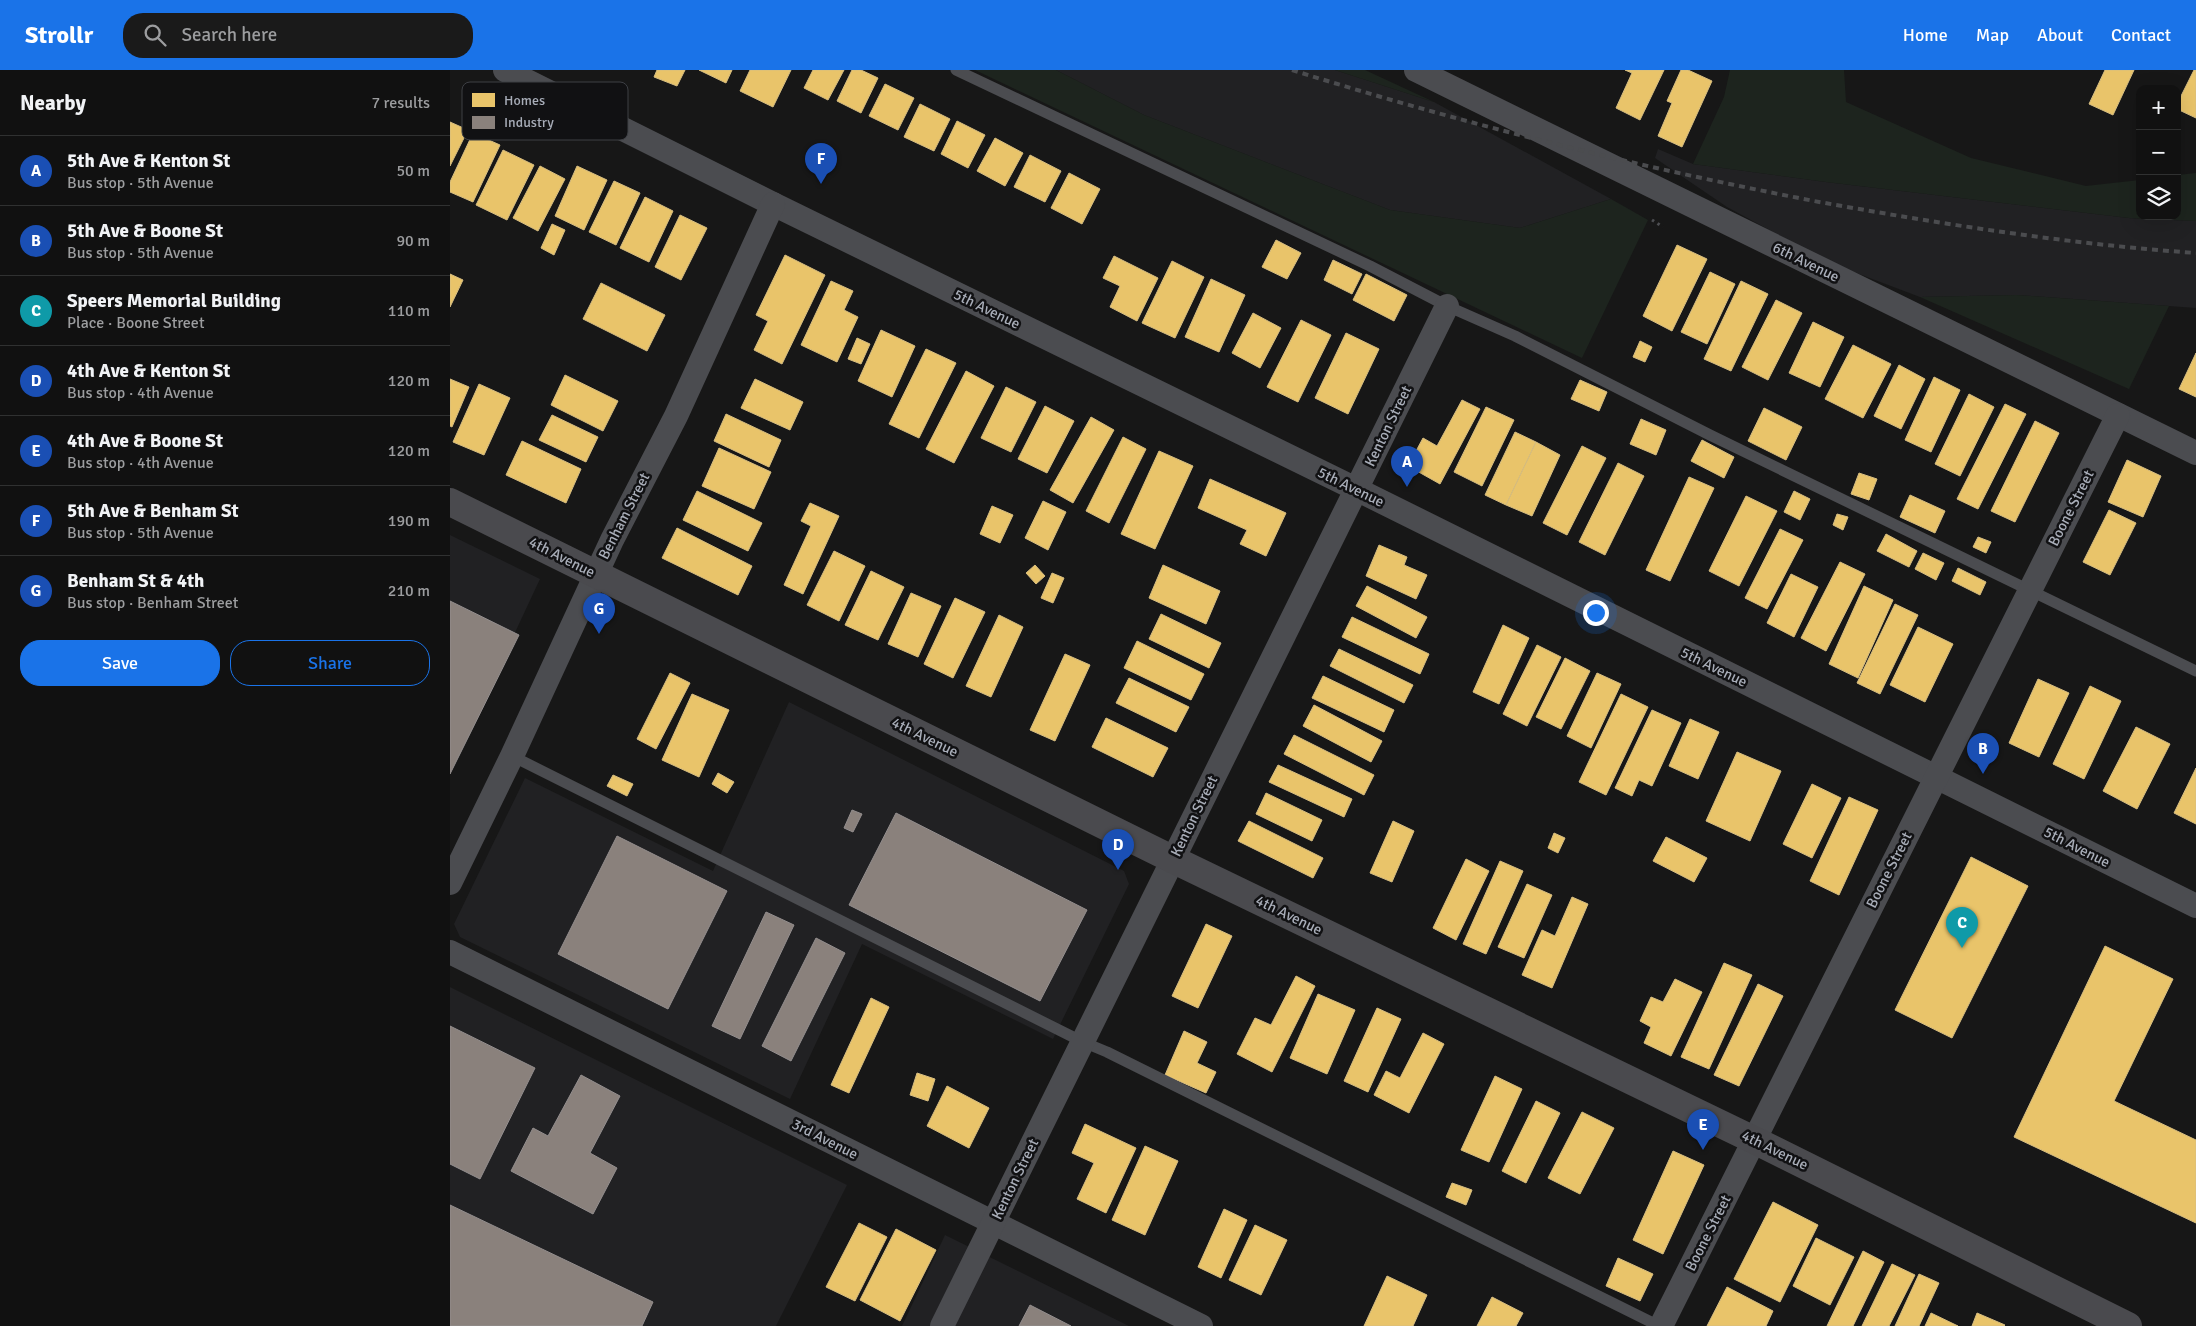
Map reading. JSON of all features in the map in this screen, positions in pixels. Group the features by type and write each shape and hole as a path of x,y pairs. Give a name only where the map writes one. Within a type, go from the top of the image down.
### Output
{"street":[{"name":"5th Avenue","path":"505,70 529,82"},
{"name":"6th Avenue","path":"1416,70 2196,453"},
{"name":"5th Avenue","path":"628,132 1356,489 2196,906"},
{"name":"Benham Street","path":"450,883 512,756 596,574 676,416 772,204"},
{"name":"Kenton Street","path":"942,1326 1447,306"},
{"name":"Boone Street","path":"1660,1326 2118,415"},
{"name":"4th Avenue","path":"450,502 1172,859 1754,1140 2128,1326"},
{"name":"3rd Avenue","path":"450,952 1201,1326"}],"lane":[{"path":"956,70 1370,266 1447,306 1515,336 1710,435 2196,671"},
{"path":"512,756 1083,1042 1108,1052 1296,1144 1660,1326"}],"path":[{"path":"1652,220 1663,227"}],"shaded area":[{"path":"975,70 1056,70 1144,115 1390,210 1520,228 1611,199 1648,220 1582,358"},
{"path":"1056,70 1335,70 1434,102 1611,199 1520,228 1390,210 1144,115"},
{"path":"1335,70 1365,70 1434,102"},
{"path":"1730,70 1844,70 1846,102 1971,158 2086,186 2136,180 2136,218 1826,182 1693,164 1724,97"},
{"path":"1658,149 1693,164 1826,182 2136,218 2136,220 2196,221 2196,308 2017,295 1920,297 1830,263 1727,207 1655,158"},
{"path":"2196,173 2196,221 2174,220 2181,220 2181,175"},
{"path":"2017,295 2169,306 2129,389 1920,297"},
{"path":"450,535 540,579 450,772"},
{"path":"789,702 1124,871 1129,884 1053,1039 862,944 790,1099 460,937 454,924 525,778 713,871"},
{"path":"450,987 847,1185 776,1326 450,1326"},
{"path":"945,1235 1129,1326 902,1326"}],"building: Homes":[{"path":"657,70 685,70 677,86 654,77"},
{"path":"699,70 732,70 726,83"},
{"path":"750,70 791,70 773,107 740,91"},
{"path":"813,70 844,70 828,100 804,88"},
{"path":"852,70 861,70 878,78 861,113 837,101"},
{"path":"1625,70 1664,70 1640,120 1616,108 1632,73"},
{"path":"1681,70 1688,70 1712,81 1682,147 1658,136 1672,103 1667,101"},
{"path":"2105,70 2134,70 2113,115 2089,104"},
{"path":"2194,70 2196,70 2196,118 2181,111 2181,96"},
{"path":"885,84 914,98 898,130 869,116"},
{"path":"920,104 950,119 934,151 904,137"},
{"path":"957,121 985,135 968,168 941,154"},
{"path":"450,122 462,127 463,140 450,166"},
{"path":"995,138 1023,153 1005,186 977,171"},
{"path":"470,140 489,140 500,145 473,202 450,192 450,182"},
{"path":"503,150 534,165 507,220 476,205"},
{"path":"1030,155 1061,171 1045,202 1014,187"},
{"path":"540,166 565,179 538,231 513,218"},
{"path":"577,166 607,180 584,230 555,216"},
{"path":"1069,173 1100,189 1082,224 1051,208"},
{"path":"614,181 640,193 616,245 589,232"},
{"path":"645,197 673,211 649,262 620,248"},
{"path":"680,215 707,228 681,280 655,267"},
{"path":"552,224 565,230 554,255 541,248"},
{"path":"1276,240 1301,253 1287,279 1262,267"},
{"path":"1677,245 1707,259 1672,331 1643,316"},
{"path":"785,255 825,275 782,364 754,350 768,321 756,315"},
{"path":"1114,256 1158,278 1137,321 1110,307 1120,286 1103,278"},
{"path":"1333,260 1362,274 1352,294 1324,280"},
{"path":"1172,261 1204,277 1175,338 1142,323"},
{"path":"1710,272 1735,284 1707,344 1681,332"},
{"path":"450,274 463,280 450,307"},
{"path":"1366,274 1407,295 1394,321 1353,300"},
{"path":"1211,279 1245,295 1219,352 1185,337"},
{"path":"831,281 853,291 844,310 858,317 837,362 801,345"},
{"path":"1741,281 1768,294 1731,371 1704,359"},
{"path":"601,283 665,315 647,351 583,319"},
{"path":"1776,300 1802,313 1768,380 1742,367"},
{"path":"1253,313 1281,328 1260,368 1232,353"},
{"path":"1301,320 1331,335 1298,402 1267,387"},
{"path":"1813,322 1844,337 1820,387 1789,373"},
{"path":"881,330 915,346 892,397 858,381"},
{"path":"1346,333 1379,349 1348,414 1315,398"},
{"path":"857,338 870,344 861,364 848,359"},
{"path":"1640,341 1652,347 1645,362 1633,357"},
{"path":"1853,345 1891,364 1863,418 1825,399"},
{"path":"926,349 956,363 919,438 889,424"},
{"path":"2196,353 2196,397 2179,389"},
{"path":"1899,365 1925,379 1901,429 1874,416"},
{"path":"966,371 994,386 954,463 926,449"},
{"path":"565,375 618,401 603,431 551,405"},
{"path":"1934,377 1960,390 1931,452 1905,440"},
{"path":"450,379 469,387 452,427 450,426"},
{"path":"755,379 803,402 790,430 741,408"},
{"path":"1580,380 1607,392 1599,411 1571,399"},
{"path":"479,384 510,398 484,455 453,442"},
{"path":"1006,387 1036,402 1011,452 981,438"},
{"path":"1969,394 1994,407 1960,476 1935,464"},
{"path":"1462,400 1480,409 1440,484 1408,466 1423,438 1437,446"},
{"path":"2005,404 2026,414 1978,509 1957,499"},
{"path":"1045,406 1074,421 1047,473 1018,459"},
{"path":"1486,407 1514,420 1482,486 1454,472"},
{"path":"1764,408 1802,427 1786,460 1748,441"},
{"path":"726,414 781,440 769,467 714,441"},
{"path":"552,415 598,437 586,462 539,440"},
{"path":"1091,417 1114,430 1073,503 1050,490"},
{"path":"1641,419 1666,430 1656,455 1630,444"},
{"path":"2035,421 2059,433 2015,522 1991,511"},
{"path":"1515,432 1536,442 1506,505 1485,495"},
{"path":"1123,437 1146,449 1109,523 1086,511"},
{"path":"1702,440 1734,457 1724,478 1691,461"},
{"path":"522,441 581,469 566,503 506,475"},
{"path":"1536,442 1560,455 1532,516 1506,505"},
{"path":"1582,446 1606,458 1567,535 1543,523"},
{"path":"719,448 771,472 754,509 702,486"},
{"path":"1159,451 1193,466 1155,549 1121,534"},
{"path":"2127,460 2161,476 2143,517 2108,502"},
{"path":"1618,463 1644,476 1605,555 1579,542"},
{"path":"1859,473 1877,479 1869,500 1851,494"},
{"path":"1689,477 1714,488 1670,581 1646,570"},
{"path":"1210,479 1286,513 1266,556 1240,544 1247,530 1198,508"},
{"path":"697,491 762,523 748,551 683,520"},
{"path":"1794,491 1810,499 1800,520 1784,512"},
{"path":"1910,495 1945,511 1935,533 1900,517"},
{"path":"1746,496 1777,511 1739,586 1709,571"},
{"path":"1043,501 1066,512 1048,550 1025,538"},
{"path":"810,503 839,516 803,594 784,585 811,526 801,521"},
{"path":"992,506 1013,515 1000,543 980,534"},
{"path":"2109,510 2136,523 2110,575 2083,562"},
{"path":"1837,514 1848,517 1843,530 1833,525"},
{"path":"677,528 752,566 738,595 662,558"},
{"path":"1780,529 1803,540 1767,609 1745,598"},
{"path":"1886,534 1917,551 1909,567 1877,551"},
{"path":"1978,537 1991,542 1986,553 1973,547"},
{"path":"1379,545 1407,557 1404,565 1427,575 1416,599 1366,576"},
{"path":"834,551 865,566 839,621 807,605"},
{"path":"1923,553 1944,563 1936,580 1915,569"},
{"path":"1840,562 1865,574 1826,651 1801,638"},
{"path":"1035,565 1045,576 1036,584 1026,573"},
{"path":"1163,565 1220,591 1206,624 1149,598"},
{"path":"1958,568 1986,582 1980,595 1952,581"},
{"path":"871,571 904,587 878,640 845,625"},
{"path":"1052,573 1064,578 1053,603 1041,598"},
{"path":"1791,574 1818,587 1794,637 1767,623"},
{"path":"1367,586 1427,617 1416,638 1356,606"},
{"path":"1864,586 1893,600 1858,678 1829,664"},
{"path":"911,593 941,606 918,657 888,644"},
{"path":"955,598 985,612 953,678 924,664"},
{"path":"1895,604 1918,615 1880,694 1857,683"},
{"path":"1161,614 1221,643 1209,668 1149,639"},
{"path":"999,615 1023,627 991,697 966,686"},
{"path":"1352,617 1429,654 1420,674 1342,637"},
{"path":"1503,625 1529,638 1499,704 1473,692"},
{"path":"1918,627 1953,644 1925,702 1890,685"},
{"path":"1137,641 1204,674 1191,700 1124,668"},
{"path":"1537,645 1561,657 1527,726 1503,714"},
{"path":"1339,649 1413,685 1404,703 1330,666"},
{"path":"1065,654 1090,665 1055,741 1030,730"},
{"path":"1565,658 1590,671 1561,729 1536,717"},
{"path":"670,673 690,683 656,749 637,739"},
{"path":"1597,673 1621,684 1591,748 1567,736"},
{"path":"1323,676 1394,710 1384,732 1312,698"},
{"path":"1129,678 1189,707 1176,732 1116,703"},
{"path":"2038,679 2069,693 2039,757 2009,743"},
{"path":"2090,686 2121,701 2084,779 2053,764"},
{"path":"692,694 729,710 699,777 662,760"},
{"path":"1621,694 1648,707 1606,795 1579,782"},
{"path":"1314,705 1382,741 1371,762 1303,726"},
{"path":"1652,710 1681,723 1652,786 1639,780 1632,796 1615,788"},
{"path":"1106,718 1168,748 1153,777 1092,747"},
{"path":"1690,719 1719,732 1698,779 1669,766"},
{"path":"2136,727 2170,744 2137,809 2103,791"},
{"path":"1294,735 1374,775 1364,795 1284,754"},
{"path":"1737,752 1781,771 1750,841 1706,821"},
{"path":"1278,765 1352,799 1344,817 1269,782"},
{"path":"2196,768 2196,824 2174,813"},
{"path":"718,773 734,782 727,793 712,784"},
{"path":"613,775 633,784 627,796 607,786"},
{"path":"1812,784 1841,798 1812,858 1783,844"},
{"path":"1266,793 1322,820 1312,841 1256,814"},
{"path":"1849,797 1878,810 1839,895 1810,881"},
{"path":"1249,821 1323,858 1313,878 1238,841"},
{"path":"1393,821 1414,831 1392,882 1370,873"},
{"path":"1554,833 1565,838 1558,853 1548,848"},
{"path":"1666,837 1707,858 1694,882 1653,861"},
{"path":"1971,857 2028,886 1952,1038 1895,1010"},
{"path":"1466,859 1489,871 1456,940 1433,928"},
{"path":"1500,861 1523,871 1486,954 1463,944"},
{"path":"1527,884 1552,895 1524,958 1498,947"},
{"path":"1572,897 1588,904 1552,988 1522,975 1542,930 1555,936"},
{"path":"1206,924 1232,936 1198,1008 1172,996"},
{"path":"2105,946 2173,979 2114,1101 2196,1140 2196,1223 2014,1137"},
{"path":"1724,963 1752,975 1709,1069 1681,1057"},
{"path":"1296,976 1315,986 1272,1072 1237,1054 1255,1018 1271,1025"},
{"path":"1675,979 1702,992 1671,1056 1644,1043 1651,1027 1640,1021 1651,997 1663,1002"},
{"path":"1758,984 1783,996 1739,1086 1714,1075"},
{"path":"1318,994 1355,1010 1327,1074 1290,1058"},
{"path":"871,998 889,1007 849,1093 831,1085"},
{"path":"1377,1008 1401,1019 1368,1092 1344,1081"},
{"path":"1184,1031 1207,1042 1197,1063 1216,1072 1206,1093 1165,1075"},
{"path":"1423,1033 1444,1044 1409,1113 1374,1095 1386,1071 1400,1078"},
{"path":"917,1073 935,1079 928,1101 910,1095"},
{"path":"1495,1076 1522,1089 1489,1162 1461,1150"},
{"path":"947,1086 989,1108 969,1148 927,1126"},
{"path":"1536,1101 1560,1113 1526,1183 1502,1171"},
{"path":"1582,1112 1614,1128 1580,1194 1548,1178"},
{"path":"1085,1124 1136,1148 1106,1213 1077,1199 1094,1163 1072,1153"},
{"path":"1145,1146 1178,1161 1145,1235 1112,1220"},
{"path":"1673,1151 1704,1165 1663,1254 1633,1240"},
{"path":"1452,1183 1472,1190 1466,1205 1446,1197"},
{"path":"1773,1202 1818,1225 1780,1302 1734,1279"},
{"path":"1224,1209 1247,1220 1221,1278 1198,1267"},
{"path":"859,1223 887,1237 855,1301 826,1287"},
{"path":"1255,1225 1287,1240 1261,1295 1229,1280"},
{"path":"896,1229 936,1250 900,1321 860,1300"},
{"path":"1816,1238 1854,1257 1830,1305 1793,1286"},
{"path":"1863,1251 1884,1262 1853,1326 1827,1326"},
{"path":"1618,1258 1653,1274 1640,1301 1606,1286"},
{"path":"1892,1264 1915,1275 1889,1326 1862,1326"},
{"path":"1919,1274 1939,1283 1919,1326 1895,1326"},
{"path":"1387,1276 1427,1295 1413,1326 1364,1326"},
{"path":"1727,1287 1773,1311 1766,1326 1707,1326"},
{"path":"1492,1297 1523,1313 1516,1326 1477,1326"},
{"path":"1931,1313 1958,1326 1925,1326"},
{"path":"1977,1313 2005,1325 1972,1326"}],"building: Industry":[{"path":"450,601 519,635 450,774"},
{"path":"852,810 862,814 853,832 844,828"},
{"path":"896,813 1087,910 1040,1001 849,905"},
{"path":"617,836 727,891 668,1009 558,954"},
{"path":"766,912 794,925 740,1039 712,1026"},
{"path":"816,938 845,953 791,1061 762,1046"},
{"path":"450,1026 535,1068 480,1179 450,1164"},
{"path":"581,1075 620,1096 590,1153 617,1168 593,1214 511,1171 533,1128 548,1136"},
{"path":"450,1205 653,1302 642,1326 450,1326"},
{"path":"1030,1305 1071,1326 1019,1326"}],"railway":[{"path":"1292,70 1486,126 1617,159 1748,188 1957,225 2052,239 2196,253"}],"place":[{"name":"5th Ave & Benham St","path":"821,184"},
{"name":"5th Ave & Kenton St","path":"1407,487"},
{"name":"Benham St & 4th","path":"599,634"},
{"name":"5th Ave & Boone St","path":"1983,774"},
{"name":"4th Ave & Kenton St","path":"1118,870"},
{"name":"Speers Memorial Building","path":"1962,948"},
{"name":"4th Ave & Boone St","path":"1703,1150"}]}
